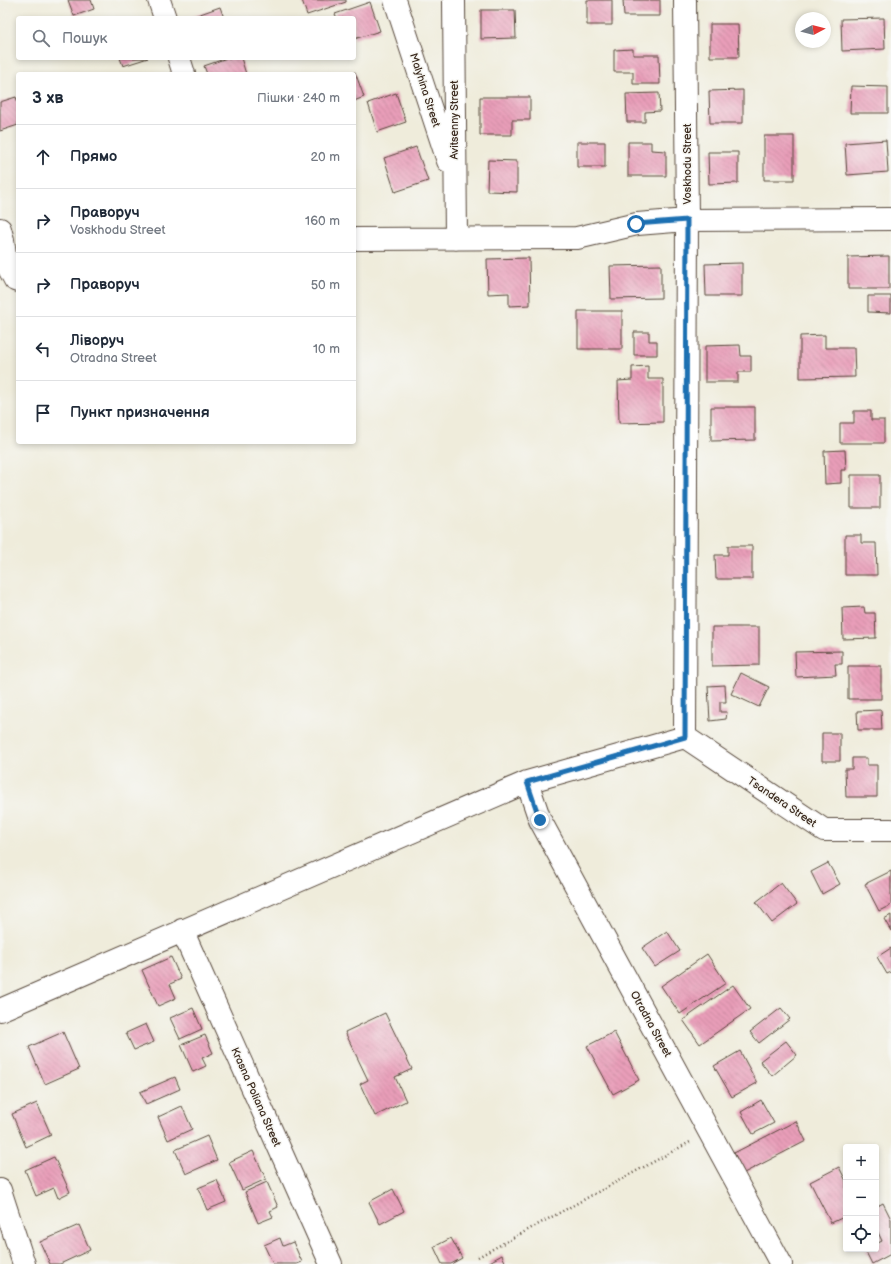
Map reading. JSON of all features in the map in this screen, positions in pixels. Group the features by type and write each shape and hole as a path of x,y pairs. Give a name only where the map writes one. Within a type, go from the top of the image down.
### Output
{"street":[{"path":"159,0 165,16"},
{"name":"Malyhina Street","path":"395,0 454,179"},
{"name":"Avitsenny Street","path":"454,0 454,179 456,239"},
{"name":"Voskhodu Street","path":"685,0 687,220 685,737"},
{"path":"180,60 183,72"},
{"path":"356,239 577,238 636,224 687,220 891,219"},
{"path":"2,234 6,263 16,280"},
{"path":"0,1010 527,782 685,737"},
{"name":"Tsandera Street","path":"685,737 824,830 891,830"},
{"name":"Otradna Street","path":"527,782 540,820 781,1264"},
{"name":"Krasna Poliana Street","path":"182,930 331,1264"},
{"path":"0,1190 24,1264"}],"path":[{"path":"478,1257 710,1132"}],"building":[{"path":"68,0 91,0 94,9 74,16"},
{"path":"302,0 346,0 346,2 307,15"},
{"path":"587,0 612,0 612,25 587,25"},
{"path":"623,0 660,0 660,16 624,16"},
{"path":"370,2 380,31 356,38 356,16 336,16 335,14"},
{"path":"220,7 223,16 195,16"},
{"path":"481,10 515,10 516,38 481,39"},
{"path":"884,18 885,49 842,51 841,19"},
{"path":"710,24 738,24 739,57 710,57"},
{"path":"633,49 633,55 659,55 660,84 633,84 633,72 614,72 614,50"},
{"path":"121,60 142,60 123,66"},
{"path":"221,60 242,60 245,72 206,72 204,66"},
{"path":"356,75 364,97 356,100"},
{"path":"851,86 888,87 888,113 850,113"},
{"path":"743,90 743,123 710,123 709,91"},
{"path":"396,93 406,122 377,132 368,103"},
{"path":"659,93 660,111 645,112 645,122 627,122 626,94"},
{"path":"16,97 16,126 0,131 0,102"},
{"path":"480,97 530,97 530,120 512,120 512,135 480,135"},
{"path":"764,136 794,136 794,180 764,180"},
{"path":"886,140 888,172 847,175 845,143"},
{"path":"577,142 605,142 605,167 577,167"},
{"path":"628,142 651,142 651,150 666,151 666,176 628,176"},
{"path":"416,147 428,181 395,192 384,158"},
{"path":"708,152 738,152 738,183 709,184"},
{"path":"488,160 517,161 517,192 487,191"},
{"path":"889,256 889,289 848,289 848,257"},
{"path":"529,258 530,305 509,306 509,293 488,294 487,259"},
{"path":"742,263 742,296 706,296 705,264"},
{"path":"661,265 661,298 611,299 610,266"},
{"path":"868,296 891,296 891,313 868,312"},
{"path":"578,311 622,311 622,349 578,349"},
{"path":"634,332 649,332 649,341 657,341 657,355 634,355"},
{"path":"825,335 825,348 854,348 855,377 800,378 800,336"},
{"path":"740,345 741,356 751,356 751,372 738,372 738,382 705,382 705,346"},
{"path":"648,366 648,379 663,379 663,422 619,423 618,381 632,380 632,367"},
{"path":"711,407 755,407 755,440 711,441"},
{"path":"854,411 871,411 871,420 884,420 884,443 840,443 840,423 854,423"},
{"path":"845,450 846,470 841,470 841,483 825,484 824,451"},
{"path":"851,475 880,475 880,508 851,508"},
{"path":"845,535 861,535 861,543 876,543 877,575 845,575"},
{"path":"728,546 752,546 752,579 716,579 715,555 728,555"},
{"path":"864,607 865,613 875,613 876,638 843,639 842,608"},
{"path":"712,627 759,627 759,665 712,666"},
{"path":"842,651 842,664 835,664 836,675 796,677 795,652"},
{"path":"848,666 881,666 881,699 848,699"},
{"path":"741,673 769,687 759,707 731,694"},
{"path":"725,685 726,702 720,702 720,712 727,712 726,719 710,721 708,686"},
{"path":"881,710 882,730 858,730 857,711"},
{"path":"822,733 840,733 840,761 822,761"},
{"path":"852,758 867,758 867,765 877,765 877,797 846,797 845,769 852,769"},
{"path":"828,863 840,884 822,894 811,872"},
{"path":"891,871 891,905 879,911 865,884"},
{"path":"781,883 797,904 772,923 756,902"},
{"path":"891,915 891,931 884,919"},
{"path":"667,931 680,951 655,967 642,948"},
{"path":"891,948 891,972 887,974 877,957"},
{"path":"707,954 726,983 680,1014 661,986"},
{"path":"171,957 181,979 170,984 176,998 158,1006 142,970"},
{"path":"733,985 750,1009 700,1044 683,1020"},
{"path":"193,1008 202,1029 180,1039 170,1018"},
{"path":"781,1008 790,1019 759,1043 750,1032"},
{"path":"385,1013 412,1069 395,1077 406,1101 375,1116 360,1084 368,1080 345,1032"},
{"path":"146,1024 154,1042 134,1050 126,1033"},
{"path":"63,1032 79,1069 45,1084 29,1047"},
{"path":"614,1032 639,1080 613,1094 587,1046"},
{"path":"205,1035 213,1053 202,1058 206,1066 193,1072 181,1045"},
{"path":"786,1041 797,1055 772,1076 760,1061"},
{"path":"740,1051 757,1083 732,1097 714,1066"},
{"path":"175,1077 180,1089 146,1104 140,1092"},
{"path":"761,1100 774,1123 753,1134 741,1112"},
{"path":"37,1103 51,1135 26,1147 12,1114"},
{"path":"182,1106 192,1129 168,1140 158,1117"},
{"path":"796,1121 806,1141 744,1173 734,1153"},
{"path":"207,1136 217,1160 186,1174 175,1150"},
{"path":"253,1151 266,1179 242,1190 229,1162"},
{"path":"54,1157 70,1192 58,1198 54,1188 36,1196 25,1170"},
{"path":"839,1167 843,1175 843,1217 831,1223 810,1182"},
{"path":"217,1180 226,1202 207,1210 198,1188"},
{"path":"267,1182 278,1207 270,1211 273,1217 258,1223 245,1192"},
{"path":"393,1189 404,1211 380,1224 369,1202"},
{"path":"883,1203 891,1219 891,1254 872,1264 866,1252 879,1252 879,1242 882,1241 879,1234 879,1205"},
{"path":"79,1225 90,1250 60,1264 50,1264 40,1242"},
{"path":"280,1238 283,1246 293,1242 302,1262 297,1264 273,1264 264,1245"},
{"path":"451,1238 462,1258 451,1264 442,1264 434,1247"},
{"path":"502,1255 506,1264 486,1264"}],"route":[{"path":"540,820 527,782 685,737 687,220 636,224"}]}
